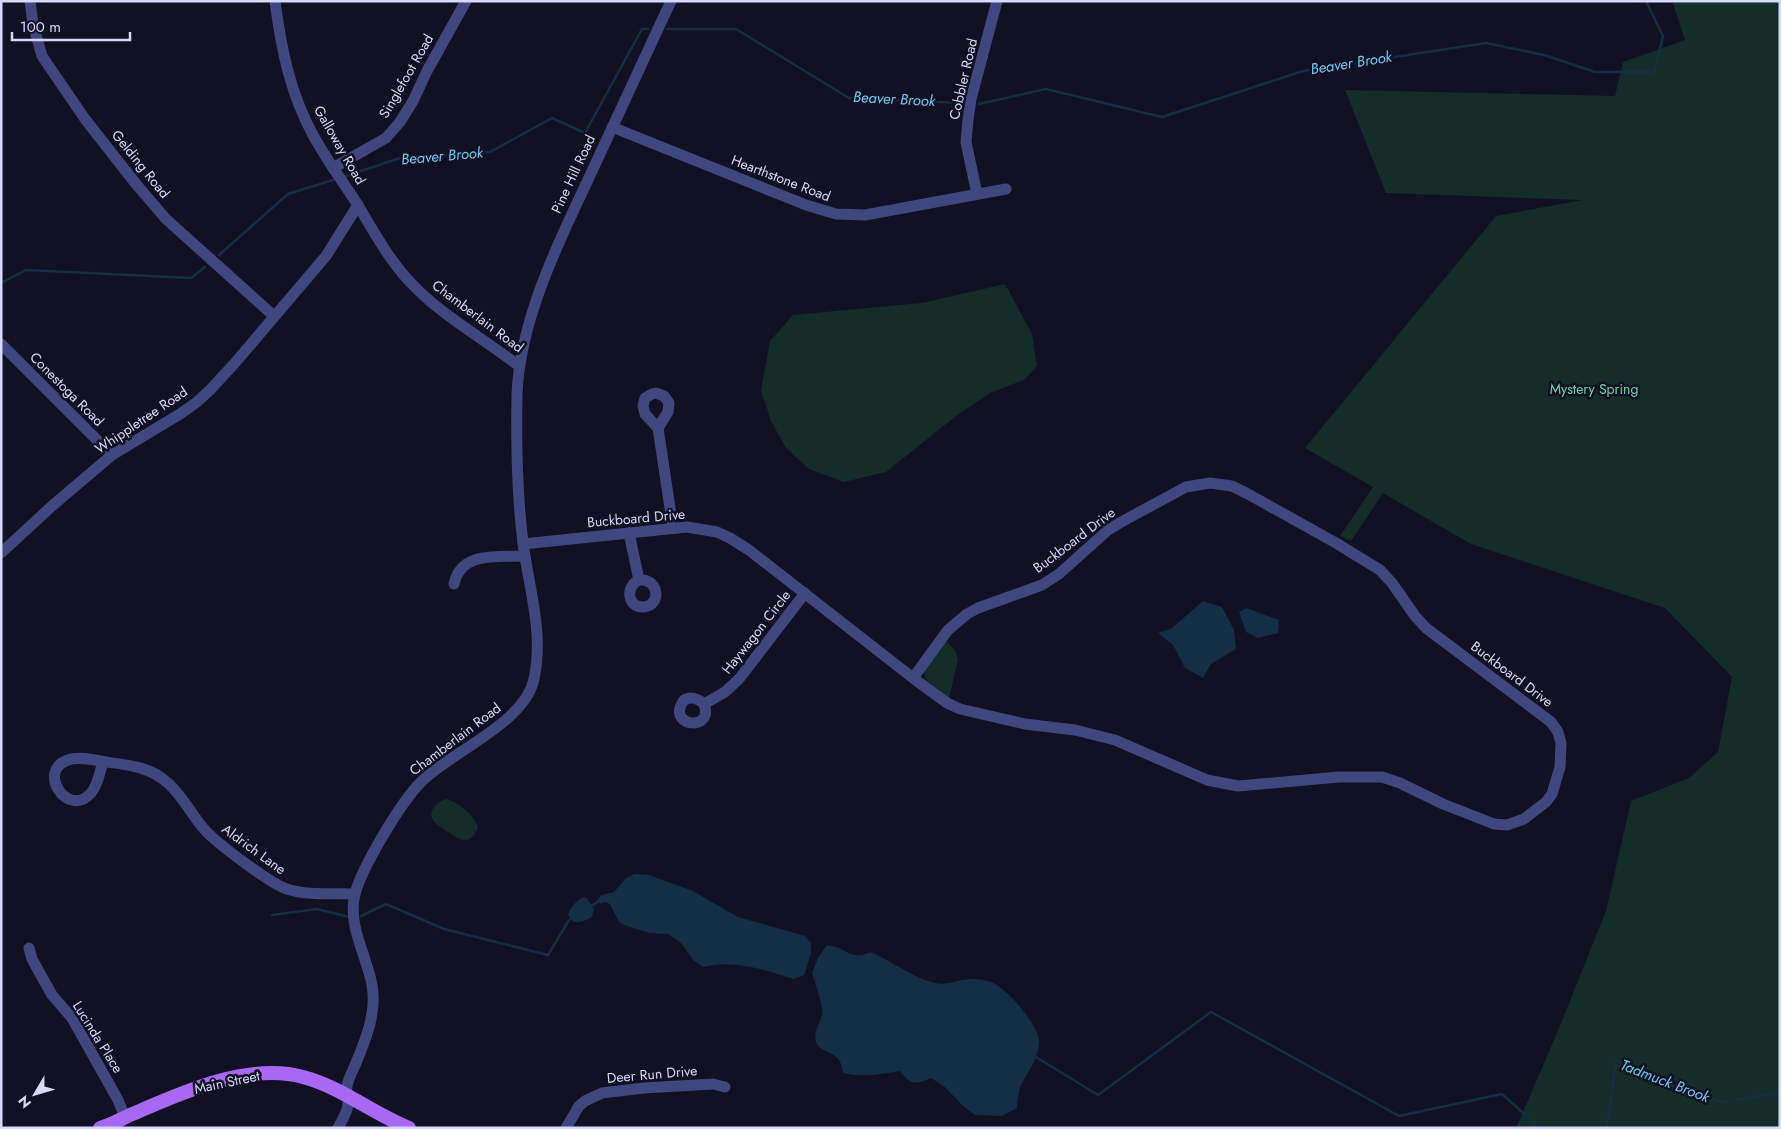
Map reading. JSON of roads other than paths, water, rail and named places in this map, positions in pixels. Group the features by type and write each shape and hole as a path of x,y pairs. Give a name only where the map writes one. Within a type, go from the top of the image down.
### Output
{"main road":[{"name":"Main Street","path":"100,1128 184,1092 216,1082 268,1073 302,1076 324,1084 380,1115 409,1128"}],"street":[{"name":"Gelding Road","path":"30,1 32,24 42,56 86,119 136,184 166,219 274,316"},
{"name":"Galloway Road","path":"275,1 280,40 287,72 313,135 396,266"},
{"name":"Singlefoot Road","path":"333,168 386,138 400,122 466,1"},
{"name":"Pine Hill Road","path":"519,366 524,339 565,228 671,1"},
{"name":"Cobbler Road","path":"976,194 966,142 968,120 971,99 997,1"},
{"name":"Hearthstone Road","path":"612,126 806,205 836,214 865,215 1006,189"},
{"name":"Whippletree Road","path":"1,553 112,455 197,402 234,364 326,256 358,205"},
{"name":"Chamberlain Road","path":"338,1128 346,1113 348,1096 346,1086 370,1024 373,997 372,985 354,917 355,894 371,858 415,788 443,763 507,719 523,702 534,680 538,628 524,550 518,475 517,395 519,366 433,304 396,266"},
{"name":"Conestoga Road","path":"1,344 112,455"},
{"path":"658,428 673,528"},
{"name":"Buckboard Drive","path":"454,584 458,571 471,561 524,550 629,533 673,528 698,528 717,532 749,550 913,678 947,703 960,709 1025,724 1075,730 1115,740 1207,780 1238,786 1339,777 1382,777 1400,783 1470,816 1494,824 1507,825 1524,819 1540,807 1552,794 1560,767 1561,743 1558,732 1551,722 1426,628 1380,570 1248,494 1232,486 1221,484 1198,484 1186,487 1167,496 1108,530 1070,565 1042,585 966,614 948,630 913,678"},
{"path":"629,533 639,580"},
{"name":"Haywagon Circle","path":"704,704 725,692 739,679 805,593"},
{"name":"Aldrich Lane","path":"103,762 95,787 87,797 74,800 66,798 56,788 55,774 64,762 77,758 139,767 162,778 174,790 208,834 280,887 302,892 355,894"},
{"name":"Lucinda Place","path":"29,948 32,959 52,995 72,1018 118,1100 125,1117"},
{"name":"Deer Run Drive","path":"566,1128 579,1106 602,1093 644,1088 714,1084 725,1087"}],"water":[{"path":"1203,601 1222,607 1234,630 1236,649 1211,664 1203,678 1185,668 1173,645 1158,633 1172,628"},
{"path":"1246,608 1279,620 1278,633 1258,638 1246,632 1239,612"},
{"path":"635,874 649,875 693,891 738,917 805,936 811,943 811,953 804,975 793,979 761,969 738,965 726,964 704,967 694,961 681,943 668,934 649,933 624,925 619,922 610,904 605,902 601,904 598,900 601,895 614,892 626,878"},
{"path":"586,897 594,909 592,917 582,922 572,921 568,914 577,901"},
{"path":"826,946 837,947 857,955 870,952 931,982 942,984 974,979 991,982 998,986 1021,1008 1038,1036 1039,1043 1035,1060 1021,1085 1017,1108 1002,1116 975,1115 964,1107 945,1087 931,1078 917,1083 907,1079 900,1071 864,1075 843,1073 839,1060 822,1049 815,1038 822,1011 821,1000 812,973 818,958"}],"waterway":[{"name":"Beaver Brook","path":"979,104 1046,89 1162,117 1303,71 1486,43 1544,55 1595,72 1654,72 1663,36 1646,1"},
{"name":"Beaver Brook","path":"346,176 400,158 490,152 552,118 585,133 642,29 648,29"},
{"name":"Beaver Brook","path":"667,29 736,29 849,98 961,103"},
{"name":"Beaver Brook","path":"219,255 288,194 333,180"},
{"name":"Beaver Brook","path":"1,283 26,270 191,278 205,267"},
{"path":"590,907 599,901"},
{"path":"361,916 386,904 444,929 548,955 569,920 573,918"},
{"path":"272,915 317,909 349,917"},
{"path":"1036,1057 1098,1095 1211,1012 1399,1116 1502,1094 1540,1128"},
{"name":"Tadmuck Brook","path":"1607,1128 1616,1060 1720,1102 1780,1093"}],"park label":[{"name":"Mystery Spring","path":"1594,389"}]}
